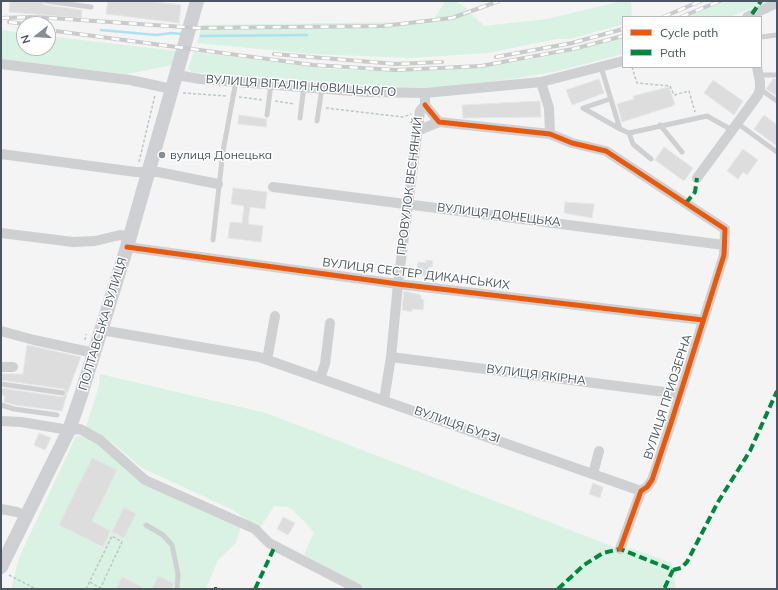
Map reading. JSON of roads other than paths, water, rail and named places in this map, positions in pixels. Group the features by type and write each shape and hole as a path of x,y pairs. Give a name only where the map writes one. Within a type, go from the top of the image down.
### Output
{"main road":[{"name":"ПОЛТАВСЬКА ВУЛИЦЯ","path":"5,571 26,516 69,430 128,242 142,172 177,75 197,1"}],"street":[{"path":"749,16 777,3"},
{"name":"ВУЛИЦЯ ВІТАЛІЯ НОВИЦЬКОГО","path":"177,75 365,92 425,93 541,82 622,61"},
{"path":"1,64 130,80 172,89"},
{"path":"697,178 735,127 760,89 758,71"},
{"path":"541,82 549,108 550,134"},
{"name":"ПРОВУЛОК ВЕСНЯНИЙ","path":"384,400 391,357 398,284 419,130 420,111 425,105 425,93"},
{"path":"425,105 439,122"},
{"path":"419,130 439,122 550,134 572,144 606,151 723,226 726,232 724,245"},
{"path":"1,154 142,172 158,172 218,184"},
{"name":"ВУЛИЦЯ ДОНЕЦЬКА","path":"273,187 724,245"},
{"name":"ВУЛИЦЯ СЕСТЕР ДИКАНСЬКИХ","path":"1,233 73,242 95,241 120,235 128,242 398,284 703,320"},
{"name":"ВУЛИЦЯ ПРИОЗЕРНА","path":"620,549 641,490 647,487 652,480 724,255 724,245"},
{"path":"267,360 275,316"},
{"path":"320,378 325,364 330,323"},
{"name":"ВУЛИЦЯ БУРЗІ","path":"101,330 267,360 641,490"},
{"path":"1,331 94,353"},
{"name":"ВУЛИЦЯ ЯКІРНА","path":"391,357 680,394"},
{"path":"1,367 13,367"},
{"path":"1,421 21,422 69,430 80,429 100,440 145,480 255,529 269,543 358,589"},
{"path":"593,474 599,451"},
{"path":"1,509 17,512 26,516"}],"lane":[{"path":"46,1 75,3 91,7"},
{"path":"762,36 777,35"},
{"path":"601,67 620,130"},
{"path":"758,71 777,75"},
{"path":"213,240 218,184 236,81"},
{"path":"268,115 271,84"},
{"path":"300,118 304,86"},
{"path":"317,121 322,88"},
{"path":"760,89 777,101"},
{"path":"610,99 583,108 620,130 629,133 696,117 707,116 735,127 777,152"},
{"path":"660,126 682,152"},
{"path":"629,133 633,144 651,160"},
{"path":"1,384 63,393"},
{"path":"1,405 57,415"},
{"path":"21,422 23,410"},
{"path":"146,525 163,535 172,545 178,574 177,589"}],"waterway":[{"path":"101,30 156,35 172,33 181,34"},
{"path":"201,36 307,35"}],"railway":[{"path":"1,18 36,17 198,28 383,26 452,18 499,1"},
{"path":"665,16 701,1"},
{"path":"683,16 720,1"},
{"path":"9,22 16,23"},
{"path":"496,57 572,43 622,29"},
{"path":"56,31 313,65 396,70 481,66 573,49 622,36"},
{"path":"274,54 396,64 442,62"}],"place":[{"name":"вулиця Донецька","path":"162,155"}]}
